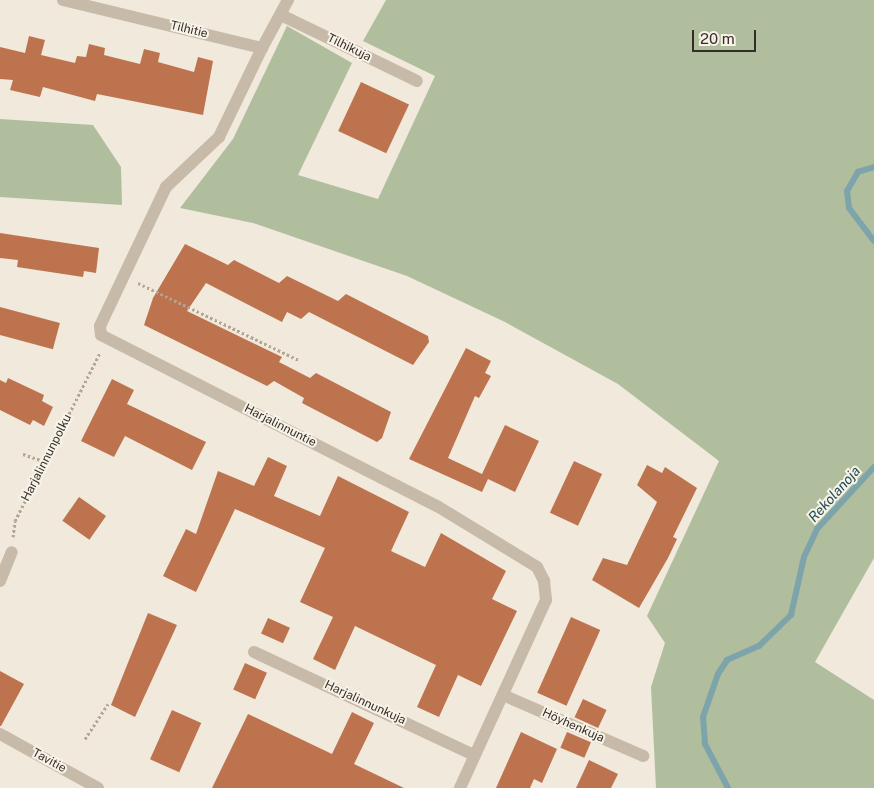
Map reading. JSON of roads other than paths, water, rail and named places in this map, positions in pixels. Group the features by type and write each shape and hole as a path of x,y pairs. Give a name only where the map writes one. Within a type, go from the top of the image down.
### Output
{"street":[{"name":"Tilhitie","path":"64,0 262,48"},
{"path":"262,48 288,0"},
{"name":"Tilhikuja","path":"281,15 417,81"},
{"name":"Harjalinnuntie","path":"262,48 219,137 166,187 100,326 101,335 437,506 537,567 544,581 546,600 460,788"},
{"path":"0,581 12,552"},
{"name":"Harjalinnunkuja","path":"254,652 474,755"},
{"name":"Höyhenkuja","path":"503,695 643,756"},
{"name":"Tavitie","path":"0,734 98,788"}],"waterway":[{"name":"Rekolanoja","path":"874,167 858,172 847,191 849,208 874,241"},
{"name":"Rekolanoja","path":"728,788 705,744 703,717 718,674 727,660 759,646 791,615 804,557 817,529 874,467"}]}
